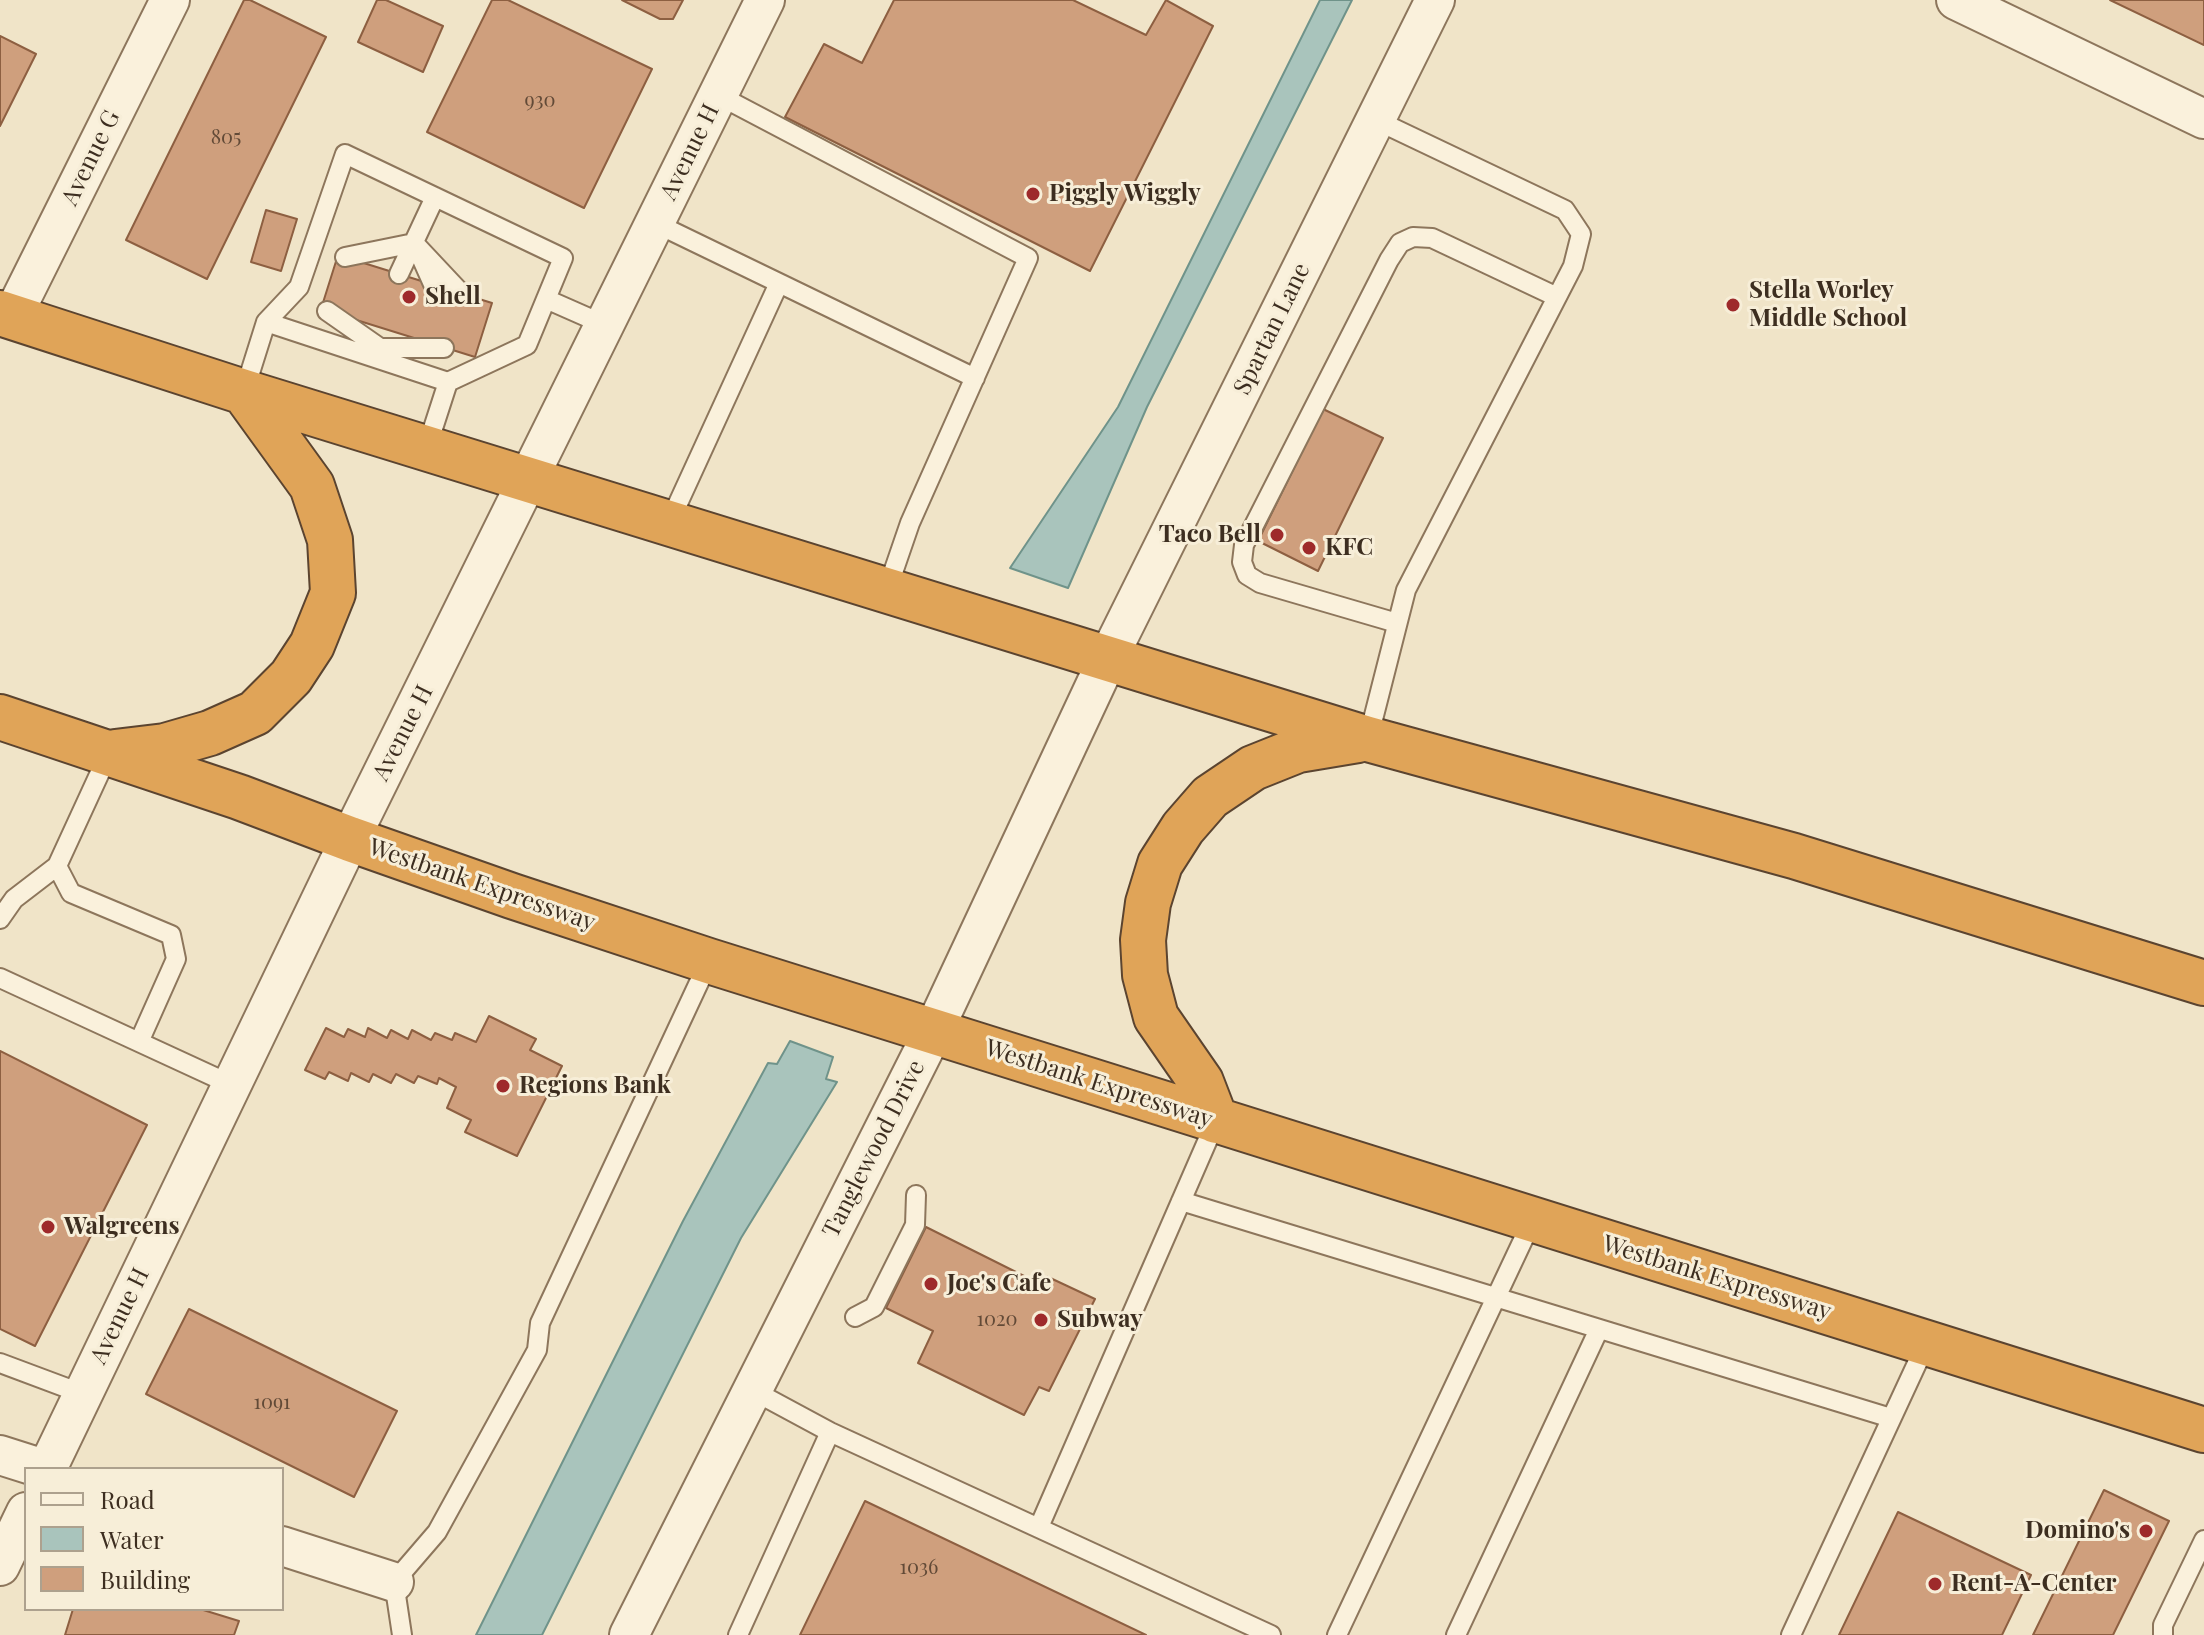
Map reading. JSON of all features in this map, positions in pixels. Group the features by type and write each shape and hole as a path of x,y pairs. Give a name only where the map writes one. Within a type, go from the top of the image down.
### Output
{"highway":[{"path":"6,315 244,392 1368,739 1794,856 2204,983"},
{"path":"109,753 165,746 210,733 255,713 291,677 305,656 333,593 330,540 312,486 244,392"},
{"name":"Westbank Expressway","path":"0,717 709,961 2204,1430"},
{"path":"1216,1121 1201,1082 1156,1017 1145,975 1143,940 1146,915 1160,864 1183,828 1210,797 1253,768 1298,750 1368,739"}],"street":[{"name":"Avenue G","path":"6,315 170,0"},
{"name":"Avenue H","path":"46,1467 350,839 765,0"},
{"name":"Spartan Lane","path":"1108,658 1435,0"},
{"path":"1956,0 2204,119"},
{"name":"Tanglewood Drive","path":"629,1635 933,1032 1108,658"},
{"path":"0,1455 39,1467"},
{"path":"0,1566 24,1516"},
{"path":"284,1547 394,1582"}],"lane":[{"path":"718,95 1028,258 910,523 887,590"},
{"path":"1368,739 1406,590 1573,266 1581,234 1565,210 1376,120"},
{"path":"244,392 266,322 299,287 345,154 563,258 527,345 448,382 427,447"},
{"path":"399,274 435,197"},
{"path":"655,223 975,378"},
{"path":"1397,623 1260,583 1247,575 1242,562 1244,545 1400,243 1413,237 1432,238 1557,297"},
{"path":"345,257 414,243"},
{"path":"371,266 414,243"},
{"path":"414,243 433,284"},
{"path":"414,243 460,292"},
{"path":"669,523 779,283"},
{"path":"546,299 605,325"},
{"path":"327,311 378,353 444,348"},
{"path":"353,320 378,353"},
{"path":"266,322 378,353 448,382"},
{"path":"378,353 383,329"},
{"path":"378,353 416,339"},
{"path":"0,919 14,899 57,866 109,753"},
{"path":"57,866 71,893 171,935 176,959 139,1042"},
{"path":"402,1635 394,1582 437,1532 537,1350 540,1323 709,961"},
{"path":"0,978 232,1085"},
{"path":"1039,1527 1216,1121"},
{"path":"855,1317 874,1307 915,1225 916,1195"},
{"path":"1181,1201 1891,1418"},
{"path":"1337,1635 1532,1221"},
{"path":"1456,1635 1599,1329"},
{"path":"1791,1635 1926,1342"},
{"path":"0,1363 83,1394"},
{"path":"752,1390 830,1432 1271,1635"},
{"path":"738,1635 830,1432"},
{"path":"2163,1635 2163,1625 2204,1540"}],"water":[{"path":"1320,0 1352,0 1147,407 1068,588 1010,568 1118,407"},
{"path":"790,1041 833,1057 826,1079 837,1082 741,1238 542,1635 476,1635 683,1221 768,1063 777,1064"}],"building":[{"path":"244,0 250,0 326,37 207,279 126,240"},
{"path":"377,0 386,0 443,26 423,72 358,42"},
{"path":"492,0 508,0 652,69 584,208 427,132"},
{"path":"622,0 683,0 673,19 660,19"},
{"name":"Piggly Wiggly","path":"894,0 1073,0 1146,35 1166,0 1213,26 1090,271 785,117 824,44 862,63"},
{"path":"2110,0 2204,0 2204,45"},
{"path":"0,36 36,54 0,126"},
{"path":"266,210 297,219 281,271 251,262"},
{"path":"338,255 492,303 475,357 321,309"},
{"path":"1323,409 1383,438 1318,571 1258,541"},
{"name":"Regions Bank","path":"489,1016 536,1039 530,1050 562,1066 517,1156 465,1132 471,1120 447,1108 456,1087 439,1078 437,1084 418,1076 414,1083 396,1074 391,1083 373,1074 369,1082 351,1073 348,1081 329,1072 325,1079 305,1070 326,1028 344,1037 348,1029 365,1037 368,1028 387,1038 391,1030 408,1039 412,1030 431,1040 435,1033 452,1040 455,1033 476,1042"},
{"name":"Walgreens","path":"0,1051 147,1125 35,1346 0,1329"},
{"path":"926,1227 1042,1285 1046,1276 1095,1299 1049,1391 1039,1387 1024,1415 918,1363 933,1331 886,1308"},
{"path":"189,1309 397,1411 354,1497 146,1394"},
{"path":"2104,1490 2169,1521 2113,1635 2033,1635"},
{"path":"865,1501 1146,1635 800,1635"},
{"path":"1898,1512 2031,1575 2002,1635 1839,1635"},
{"path":"72,1611 206,1611 239,1621 234,1635 65,1635"}],"place":[{"name":"Piggly Wiggly","path":"1033,194"},
{"name":"Shell","path":"409,297"},
{"name":"Stella Worley Middle School","path":"1733,305"},
{"name":"Taco Bell","path":"1277,535"},
{"name":"KFC","path":"1309,548"},
{"name":"Regions Bank","path":"503,1086"},
{"name":"Walgreens","path":"48,1227"},
{"name":"Joe's Cafe","path":"931,1284"},
{"name":"Subway","path":"1041,1320"},
{"name":"Domino's","path":"2146,1531"},
{"name":"Rent-A-Center","path":"1935,1584"}]}
